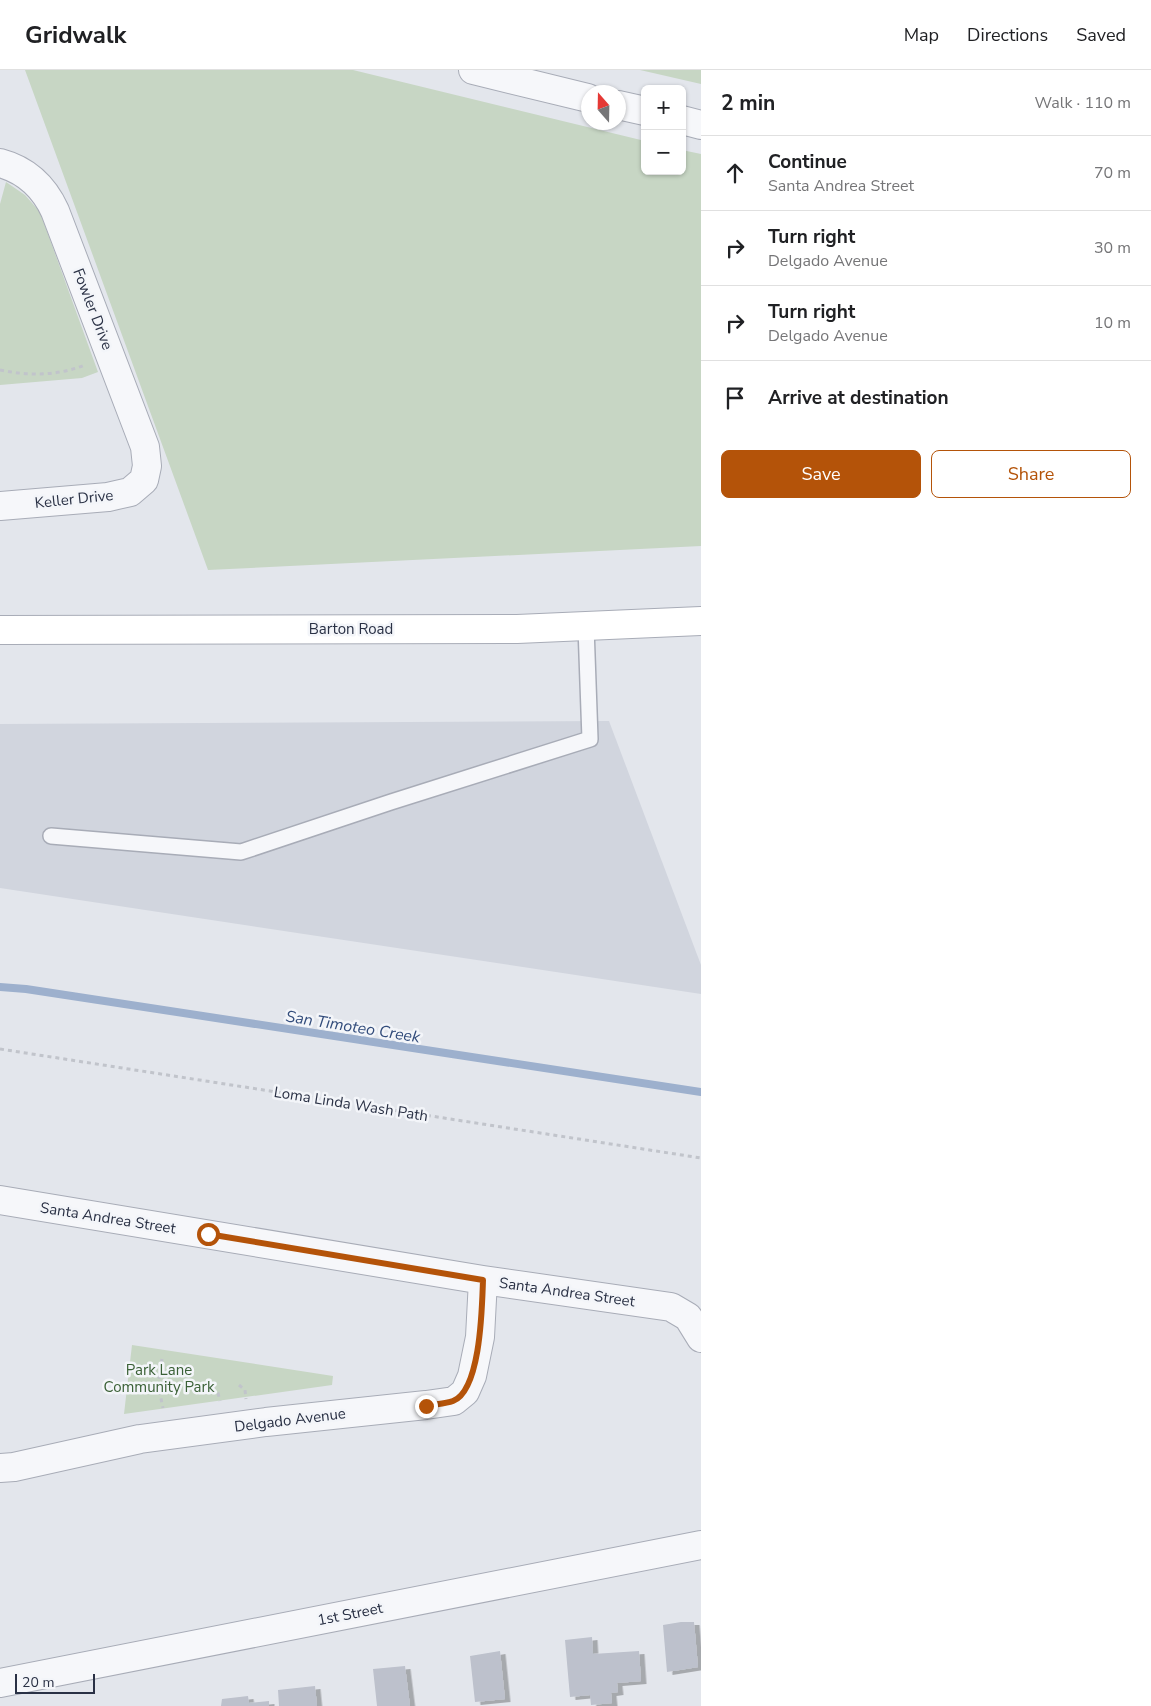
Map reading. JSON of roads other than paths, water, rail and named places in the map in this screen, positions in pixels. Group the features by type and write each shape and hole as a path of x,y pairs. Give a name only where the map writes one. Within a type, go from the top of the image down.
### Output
{"main road":[{"name":"Barton Road","path":"0,630 517,629 701,621"}],"street":[{"path":"474,70 581,96"},
{"path":"626,107 641,110"},
{"path":"686,121 701,125"},
{"name":"Fowler Drive","path":"0,163 22,171 41,187 56,211 145,447 147,466 144,480"},
{"name":"Keller Drive","path":"0,506 108,497 130,492 144,480"},
{"name":"Santa Andrea Street","path":"0,1200 483,1280 671,1307 695,1327"},
{"name":"Delgado Avenue","path":"0,1468 14,1467 140,1440 266,1422 426,1406 454,1401 466,1392 472,1376 480,1337 483,1280"},
{"name":"1st Street","path":"0,1683 701,1545"}],"lane":[{"path":"51,836 241,852 390,802 590,739 586,627"}],"waterway":[{"name":"San Timoteo Creek","path":"0,987 26,989 701,1092"}],"park label":[{"name":"Park Lane Community Park","path":"159,1378"}]}
